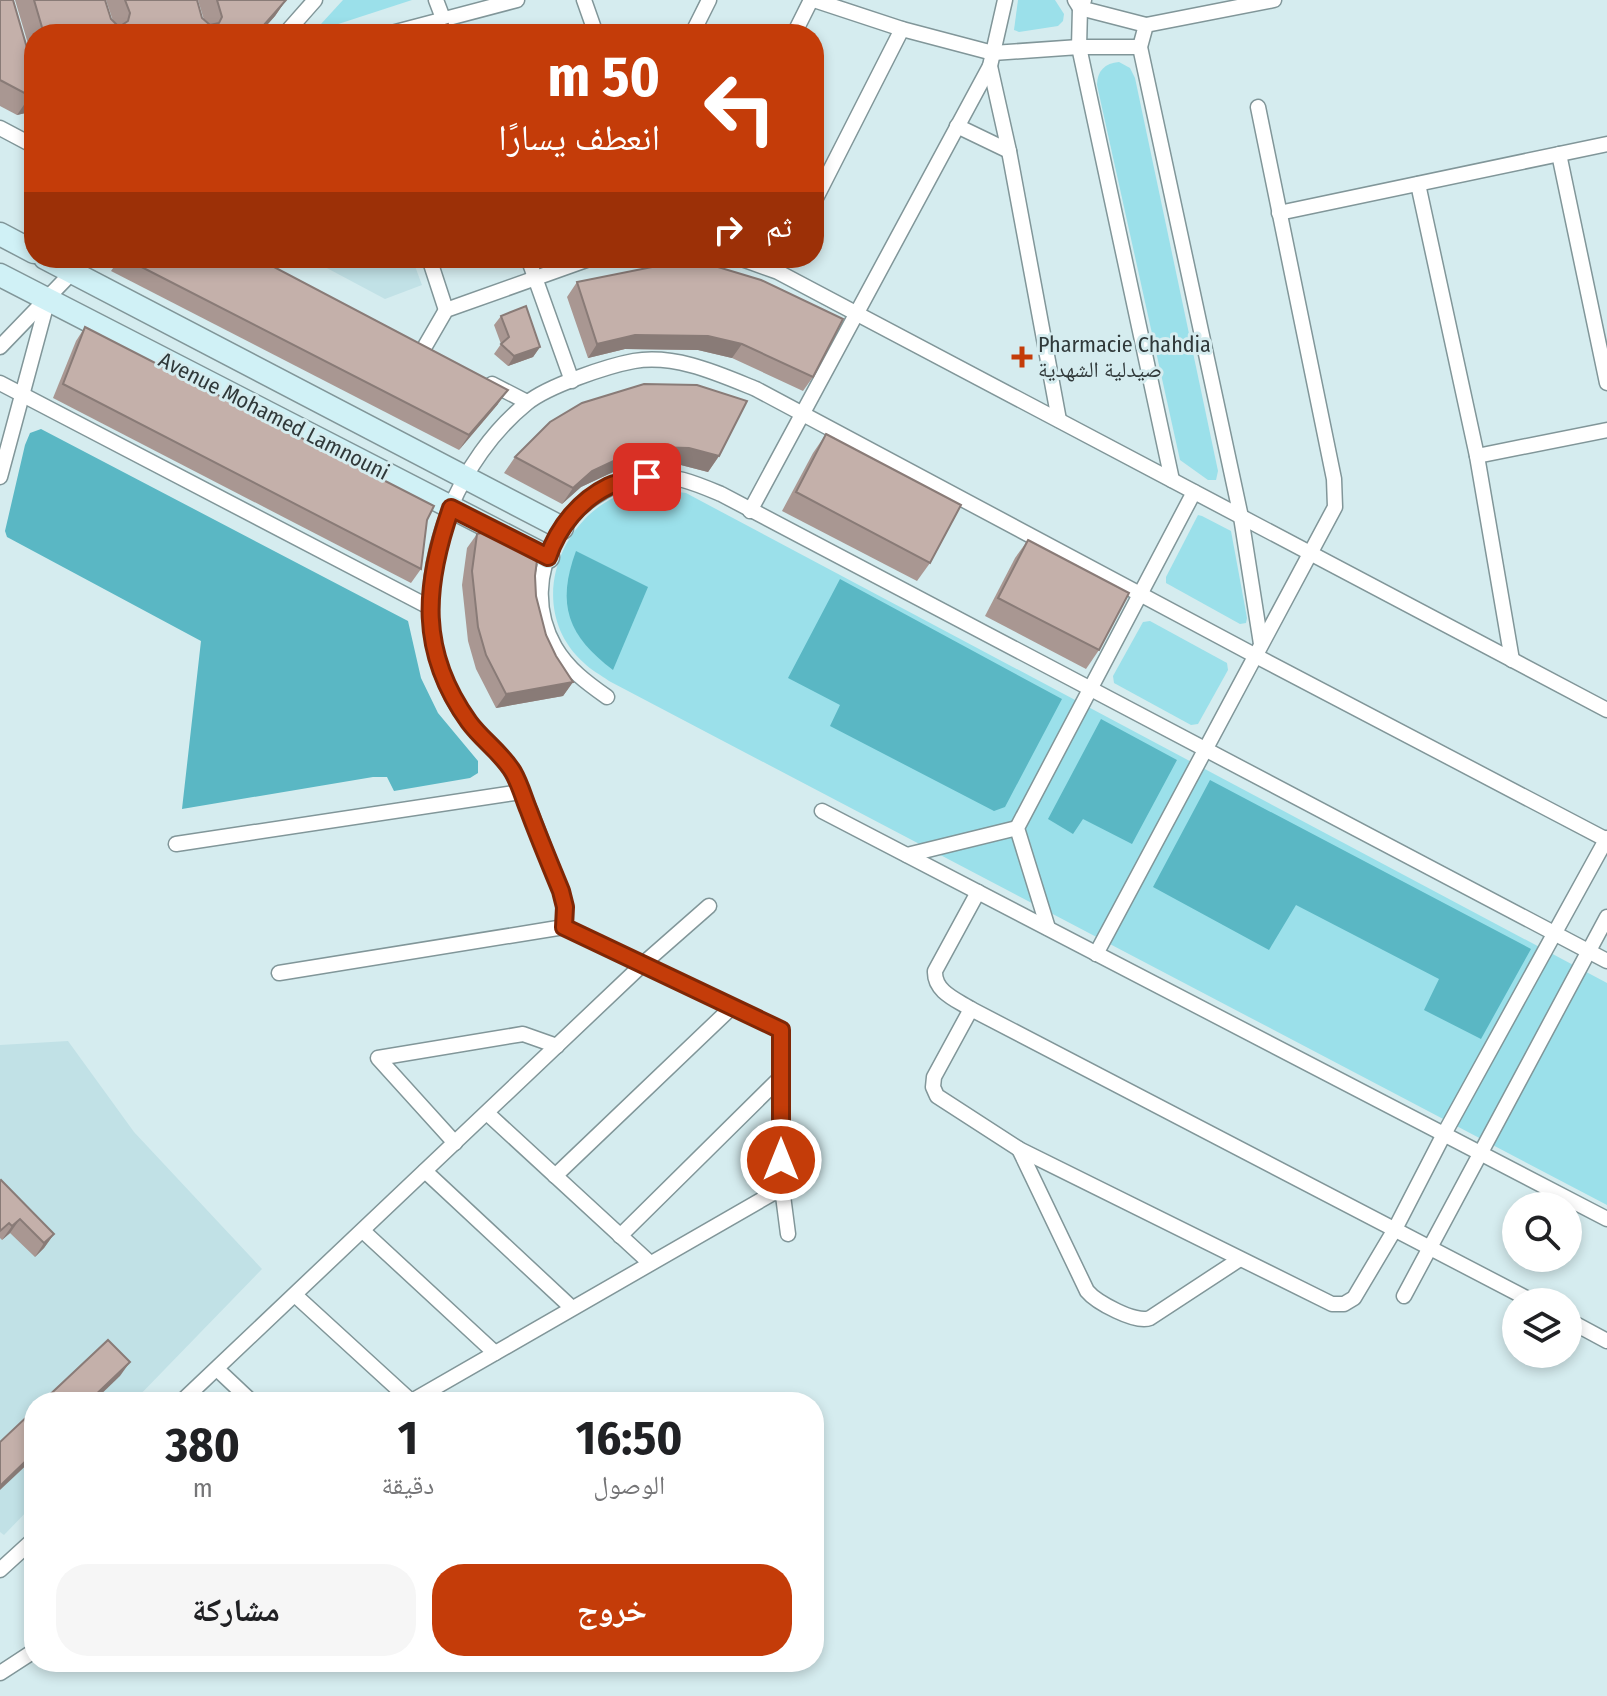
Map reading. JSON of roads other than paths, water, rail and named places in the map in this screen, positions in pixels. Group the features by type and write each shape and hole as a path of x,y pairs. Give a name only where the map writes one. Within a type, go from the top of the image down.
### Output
{"street":[{"path":"291,24 303,6 315,0"},
{"path":"436,0 445,24"},
{"path":"454,24 517,0"},
{"path":"584,0 592,24"},
{"path":"697,24 709,0"},
{"path":"800,24 813,0 833,2 992,60 1079,47 1140,47"},
{"path":"750,511 992,60 1005,0"},
{"path":"1172,480 1079,47 1080,3 1146,25 1274,0"},
{"path":"1146,25 1140,47 1241,517 1258,650"},
{"path":"824,182 902,29"},
{"path":"992,60 1059,420"},
{"path":"1096,954 1335,507 1336,494 1258,107"},
{"path":"957,126 1009,151"},
{"path":"0,128 24,141"},
{"path":"1279,213 1607,144"},
{"path":"1559,154 1607,383"},
{"path":"1418,184 1477,456 1512,660"},
{"path":"0,234 24,247"},
{"path":"0,347 77,268"},
{"name":"Avenue Mohamed Lamnouni","path":"85,268 465,478 562,528"},
{"path":"432,268 446,310"},
{"path":"532,268 572,381"},
{"path":"424,348 446,310 562,268"},
{"path":"767,268 1607,710"},
{"path":"778,272 780,268"},
{"name":"Avenue Mohamed Lamnouni","path":"0,275 548,557"},
{"path":"0,477 48,299"},
{"path":"564,927 565,907 561,891 514,773 470,724 443,680 429,607 438,547 451,508 484,447 527,402 572,381 635,361 670,362 709,370 756,389 1141,593 1258,650 1607,839 1395,1229 1354,1298 1344,1304 1332,1304 1019,1149 937,1096 934,1077 971,1009"},
{"path":"475,375 527,402"},
{"path":"0,383 429,607"},
{"path":"1477,456 1607,430"},
{"path":"607,697 577,676 555,646 543,611 543,574 554,539 577,508 609,486 647,477 685,479 721,494 1607,961"},
{"path":"1048,928 1017,828 1194,492"},
{"path":"176,844 521,792"},
{"path":"822,811 1607,1219"},
{"path":"907,855 1017,828"},
{"path":"978,892 935,971 935,978 942,990 971,1009 1508,1288"},
{"path":"192,1392 643,964 709,906"},
{"path":"1404,1296 1607,917"},
{"path":"279,973 564,927 781,1030 782,1188 788,1234"},
{"path":"555,1176 732,1007"},
{"path":"455,1143 378,1058 523,1034 557,1046"},
{"path":"620,1236 781,1077"},
{"path":"487,1113 650,1263"},
{"path":"1019,1149 1087,1291 1094,1298 1134,1318 1141,1321 1150,1318 1240,1259"},
{"path":"425,1171 572,1308"},
{"path":"428,1392 782,1188"},
{"path":"363,1231 495,1353"},
{"path":"295,1295 400,1392"},
{"path":"1582,1328 1607,1341"},
{"path":"217,1369 241,1392"},
{"path":"0,1570 24,1548"},
{"path":"0,1673 24,1657"}],"place":[{"name":"Pharmacie Chahdia صيدلية الشهدية","path":"1022,357"}]}
